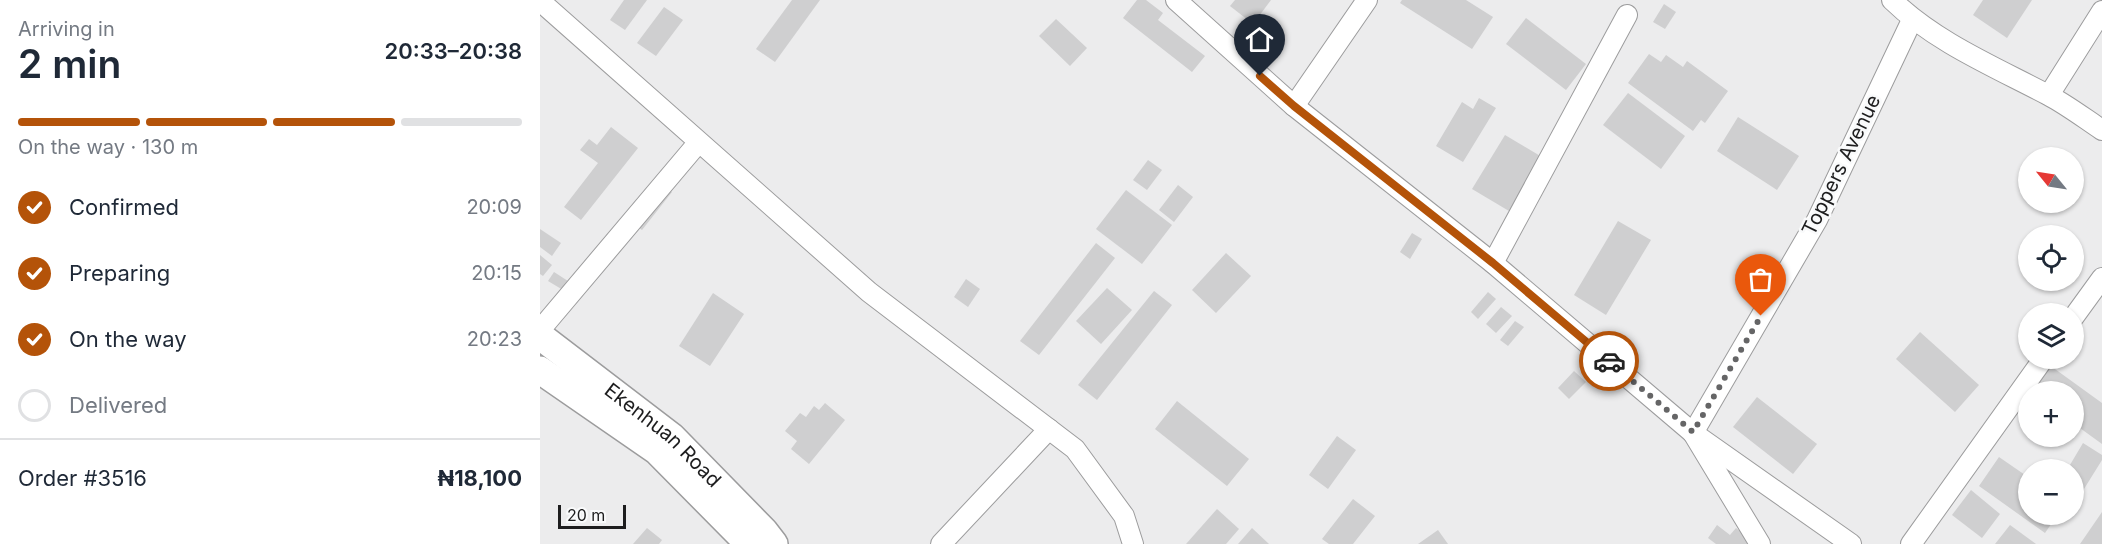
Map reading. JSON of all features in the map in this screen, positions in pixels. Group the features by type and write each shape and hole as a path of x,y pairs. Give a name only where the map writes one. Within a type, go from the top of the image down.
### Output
{"main road":[{"name":"Ekenhuan Road","path":"540,336 672,437 774,544"},
{"name":"Ekenhuan Road","path":"540,370 657,451 749,544"}],"street":[{"path":"1176,0 1294,106 1493,263 1693,432 1851,544"},
{"path":"1294,106 1367,0"},
{"path":"1892,0 1912,20 2019,82 2049,95 2102,130"},
{"path":"540,1 698,143 869,291 1075,449 1124,516 1133,544"},
{"path":"2049,95 2102,11"},
{"path":"1493,263 1626,15"},
{"name":"Toppers Avenue","path":"1693,432 1817,220 1912,20"},
{"path":"540,330 698,143"},
{"path":"2084,303 2102,278"},
{"path":"1911,544 2036,369"},
{"path":"941,544 1049,429"},
{"path":"1693,432 1758,543"}],"building":[{"path":"624,0 647,0 625,30 610,20"},
{"path":"792,0 820,0 775,62 756,49"},
{"path":"1137,0 1146,0 1163,13 1158,20 1205,56 1192,72 1123,18"},
{"path":"1235,0 1271,0 1253,24 1230,6"},
{"path":"1402,0 1466,0 1493,17 1472,49 1400,3"},
{"path":"1983,0 2032,0 2007,38 1973,15"},
{"path":"1664,4 1676,12 1665,29 1653,22"},
{"path":"664,7 683,20 656,56 637,43"},
{"path":"1526,18 1586,64 1566,90 1506,44"},
{"path":"1056,19 1087,48 1070,66 1039,36"},
{"path":"1649,54 1661,62 1666,55 1683,67 1687,61 1728,91 1705,123 1701,120 1693,131 1628,83"},
{"path":"1628,93 1685,136 1661,169 1603,125"},
{"path":"1479,98 1496,108 1463,162 1436,146 1462,102 1473,109"},
{"path":"1738,117 1799,156 1777,190 1717,151"},
{"path":"611,127 638,148 581,220 564,207 598,163 580,150 589,139 597,145"},
{"path":"1505,135 1542,157 1509,211 1472,189"},
{"path":"1148,160 1162,170 1147,190 1133,180"},
{"path":"1178,185 1193,197 1174,222 1159,210"},
{"path":"665,187 672,192 642,230 635,225"},
{"path":"1126,190 1172,225 1142,264 1096,229"},
{"path":"1618,221 1651,240 1606,315 1574,295"},
{"path":"540,229 561,243 552,256 540,247"},
{"path":"1412,233 1422,239 1410,259 1400,252"},
{"path":"1096,243 1115,258 1039,355 1020,341"},
{"path":"1226,253 1251,276 1216,313 1192,290"},
{"path":"540,255 552,265 543,276 540,274"},
{"path":"554,272 568,281 563,290 548,281"},
{"path":"966,279 980,289 968,307 954,297"},
{"path":"1107,288 1132,310 1101,344 1076,321"},
{"path":"1154,291 1172,305 1097,400 1078,385"},
{"path":"1488,292 1496,299 1478,319 1471,312"},
{"path":"713,293 744,314 710,366 679,346"},
{"path":"1501,307 1512,316 1496,333 1486,324"},
{"path":"1515,321 1524,327 1508,346 1500,340"},
{"path":"1920,332 1979,385 1955,412 1896,359"},
{"path":"2045,369 2055,369 2072,381 2037,381"},
{"path":"1574,371 1586,382 1569,399 1558,388"},
{"path":"2084,390 2102,403 2102,444 2084,431"},
{"path":"1757,397 1817,444 1793,474 1733,427"},
{"path":"1177,401 1249,459 1227,486 1155,429"},
{"path":"825,403 845,420 809,464 791,449 797,441 785,431 800,413 806,417 814,406 819,410"},
{"path":"1337,436 1356,450 1328,489 1309,475"},
{"path":"2084,444 2102,455 2102,460 2084,489 2084,459 2074,459 2081,447 2084,447"},
{"path":"1999,457 2018,470 2018,514 1979,486"},
{"path":"1971,490 2000,514 1982,538 1952,515"},
{"path":"1353,499 1375,516 1353,544 1329,544 1322,539"},
{"path":"1217,509 1239,529 1226,544 1186,544"},
{"path":"2102,512 2102,544 2080,544"},
{"path":"1717,525 1730,535 1736,528 1751,540 1748,544 1716,544 1708,538"},
{"path":"2010,525 2036,544 1995,544"},
{"path":"2034,525 2050,525 2045,533"},
{"path":"647,528 662,540 659,544 633,544"},
{"path":"1252,528 1269,544 1238,544"},
{"path":"1438,530 1448,544 1418,544"}],"way so far":[{"path":"1609,361 1693,432 1761,316"}],"route":[{"path":"1260,76 1294,106 1493,263 1609,361"}]}
